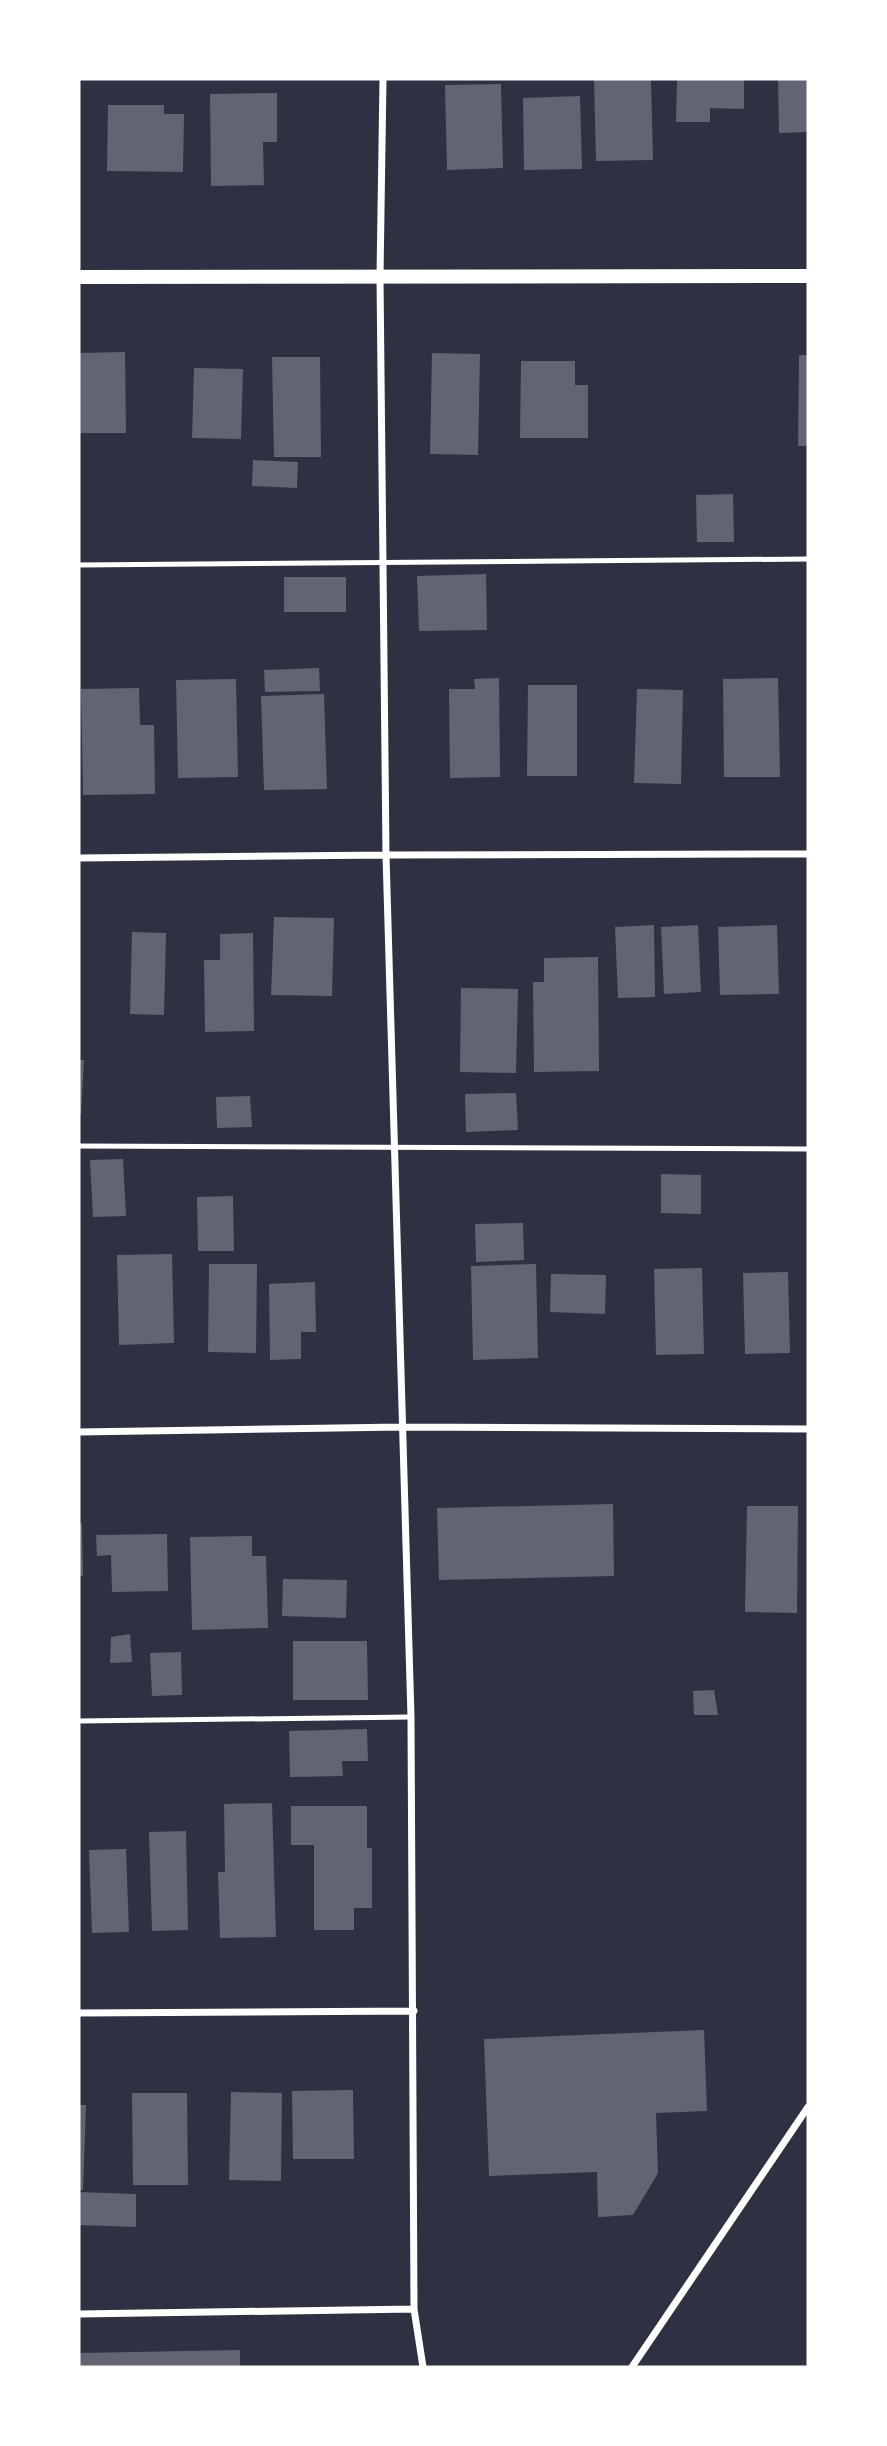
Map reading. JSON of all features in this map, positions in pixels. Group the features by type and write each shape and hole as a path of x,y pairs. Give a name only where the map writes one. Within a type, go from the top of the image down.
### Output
{"main road":[{"path":"79,277 808,276"}],"street":[{"path":"383,79 380,276 386,855 411,1717 414,2309 422,2367"},
{"path":"79,859 808,854"},
{"path":"79,1432 402,1427 808,1429"},
{"path":"79,2013 414,2011"},
{"path":"632,2367 808,2107"},
{"path":"79,2314 414,2309"}],"lane":[{"path":"79,565 808,559"},
{"path":"79,1146 808,1149"},
{"path":"79,1721 411,1717"}],"building":[{"path":"594,79 651,79 653,160 596,161"},
{"path":"677,79 744,79 744,109 710,108 710,122 676,122"},
{"path":"778,79 808,79 808,132 779,133"},
{"path":"501,84 503,168 447,170 445,85"},
{"path":"277,93 277,142 263,142 264,185 211,186 210,94"},
{"path":"580,96 582,169 524,170 523,98"},
{"path":"108,105 164,105 164,114 184,114 183,172 107,171"},
{"path":"125,352 126,433 79,433 79,353"},
{"path":"432,353 480,354 478,455 430,454"},
{"path":"799,355 808,355 808,446 798,446"},
{"path":"272,357 320,357 321,457 274,457"},
{"path":"521,361 575,361 575,385 588,385 588,438 520,438"},
{"path":"194,368 243,369 241,439 192,438"},
{"path":"253,460 298,462 297,488 252,486"},
{"path":"733,494 734,542 697,542 696,495"},
{"path":"486,574 487,630 419,631 417,576"},
{"path":"284,577 346,577 346,612 284,612"},
{"path":"319,668 320,691 265,692 264,670"},
{"path":"499,678 500,777 450,778 449,689 475,689 474,679"},
{"path":"778,678 780,777 724,777 723,679"},
{"path":"236,679 238,777 178,778 176,680"},
{"path":"528,685 577,685 577,776 527,776"},
{"path":"139,688 140,725 154,725 155,794 83,795 81,689"},
{"path":"637,689 683,690 681,784 634,783"},
{"path":"324,694 327,789 264,790 261,696"},
{"path":"274,917 334,918 332,996 271,995"},
{"path":"654,925 655,997 618,998 615,927"},
{"path":"698,925 701,992 664,994 661,927"},
{"path":"777,925 779,994 720,995 718,927"},
{"path":"132,932 166,933 164,1015 130,1014"},
{"path":"253,933 254,1031 205,1032 204,960 220,960 220,934"},
{"path":"598,957 599,1071 534,1072 533,982 544,982 544,958"},
{"path":"461,988 518,989 516,1073 460,1072"},
{"path":"79,1060 84,1060 81,1114 79,1114"},
{"path":"516,1093 518,1130 466,1132 465,1094"},
{"path":"250,1096 252,1127 217,1128 216,1097"},
{"path":"123,1159 126,1216 93,1217 90,1160"},
{"path":"661,1174 701,1175 701,1214 661,1213"},
{"path":"233,1196 234,1251 198,1251 197,1197"},
{"path":"523,1223 524,1260 476,1262 475,1224"},
{"path":"172,1254 174,1343 119,1345 117,1255"},
{"path":"209,1264 257,1264 256,1353 208,1352"},
{"path":"536,1264 538,1358 473,1360 471,1266"},
{"path":"702,1268 704,1354 656,1355 654,1269"},
{"path":"788,1272 790,1353 745,1354 743,1273"},
{"path":"551,1274 606,1275 605,1314 550,1312"},
{"path":"315,1282 316,1332 301,1332 301,1359 270,1360 269,1284"},
{"path":"613,1504 614,1576 439,1580 437,1508"},
{"path":"747,1506 798,1506 797,1613 745,1612"},
{"path":"82,1523 83,1576 79,1576 79,1524"},
{"path":"167,1534 168,1591 112,1592 111,1555 97,1556 96,1535"},
{"path":"252,1536 252,1556 266,1556 268,1628 192,1630 190,1537"},
{"path":"283,1579 347,1580 346,1618 282,1616"},
{"path":"130,1634 132,1662 110,1663 111,1637"},
{"path":"293,1641 367,1641 368,1700 293,1700"},
{"path":"181,1652 182,1695 152,1696 150,1653"},
{"path":"714,1690 718,1715 694,1715 693,1691"},
{"path":"367,1729 368,1761 342,1761 343,1776 290,1777 289,1731"},
{"path":"272,1803 276,1937 220,1938 218,1872 225,1872 224,1804"},
{"path":"291,1806 367,1806 367,1848 372,1848 372,1908 354,1908 354,1930 314,1930 314,1845 291,1845"},
{"path":"186,1831 188,1930 152,1931 149,1832"},
{"path":"126,1849 129,1932 92,1933 89,1850"},
{"path":"704,2030 707,2111 656,2113 658,2173 633,2215 598,2217 597,2172 489,2176 484,2039"},
{"path":"353,2090 354,2159 293,2159 292,2091"},
{"path":"231,2092 282,2093 281,2181 229,2180"},
{"path":"132,2093 187,2093 188,2185 133,2185"},
{"path":"79,2105 86,2105 83,2190 79,2190"},
{"path":"79,2192 136,2194 136,2227 79,2225"},
{"path":"240,2350 240,2367 79,2367 79,2353"}]}
